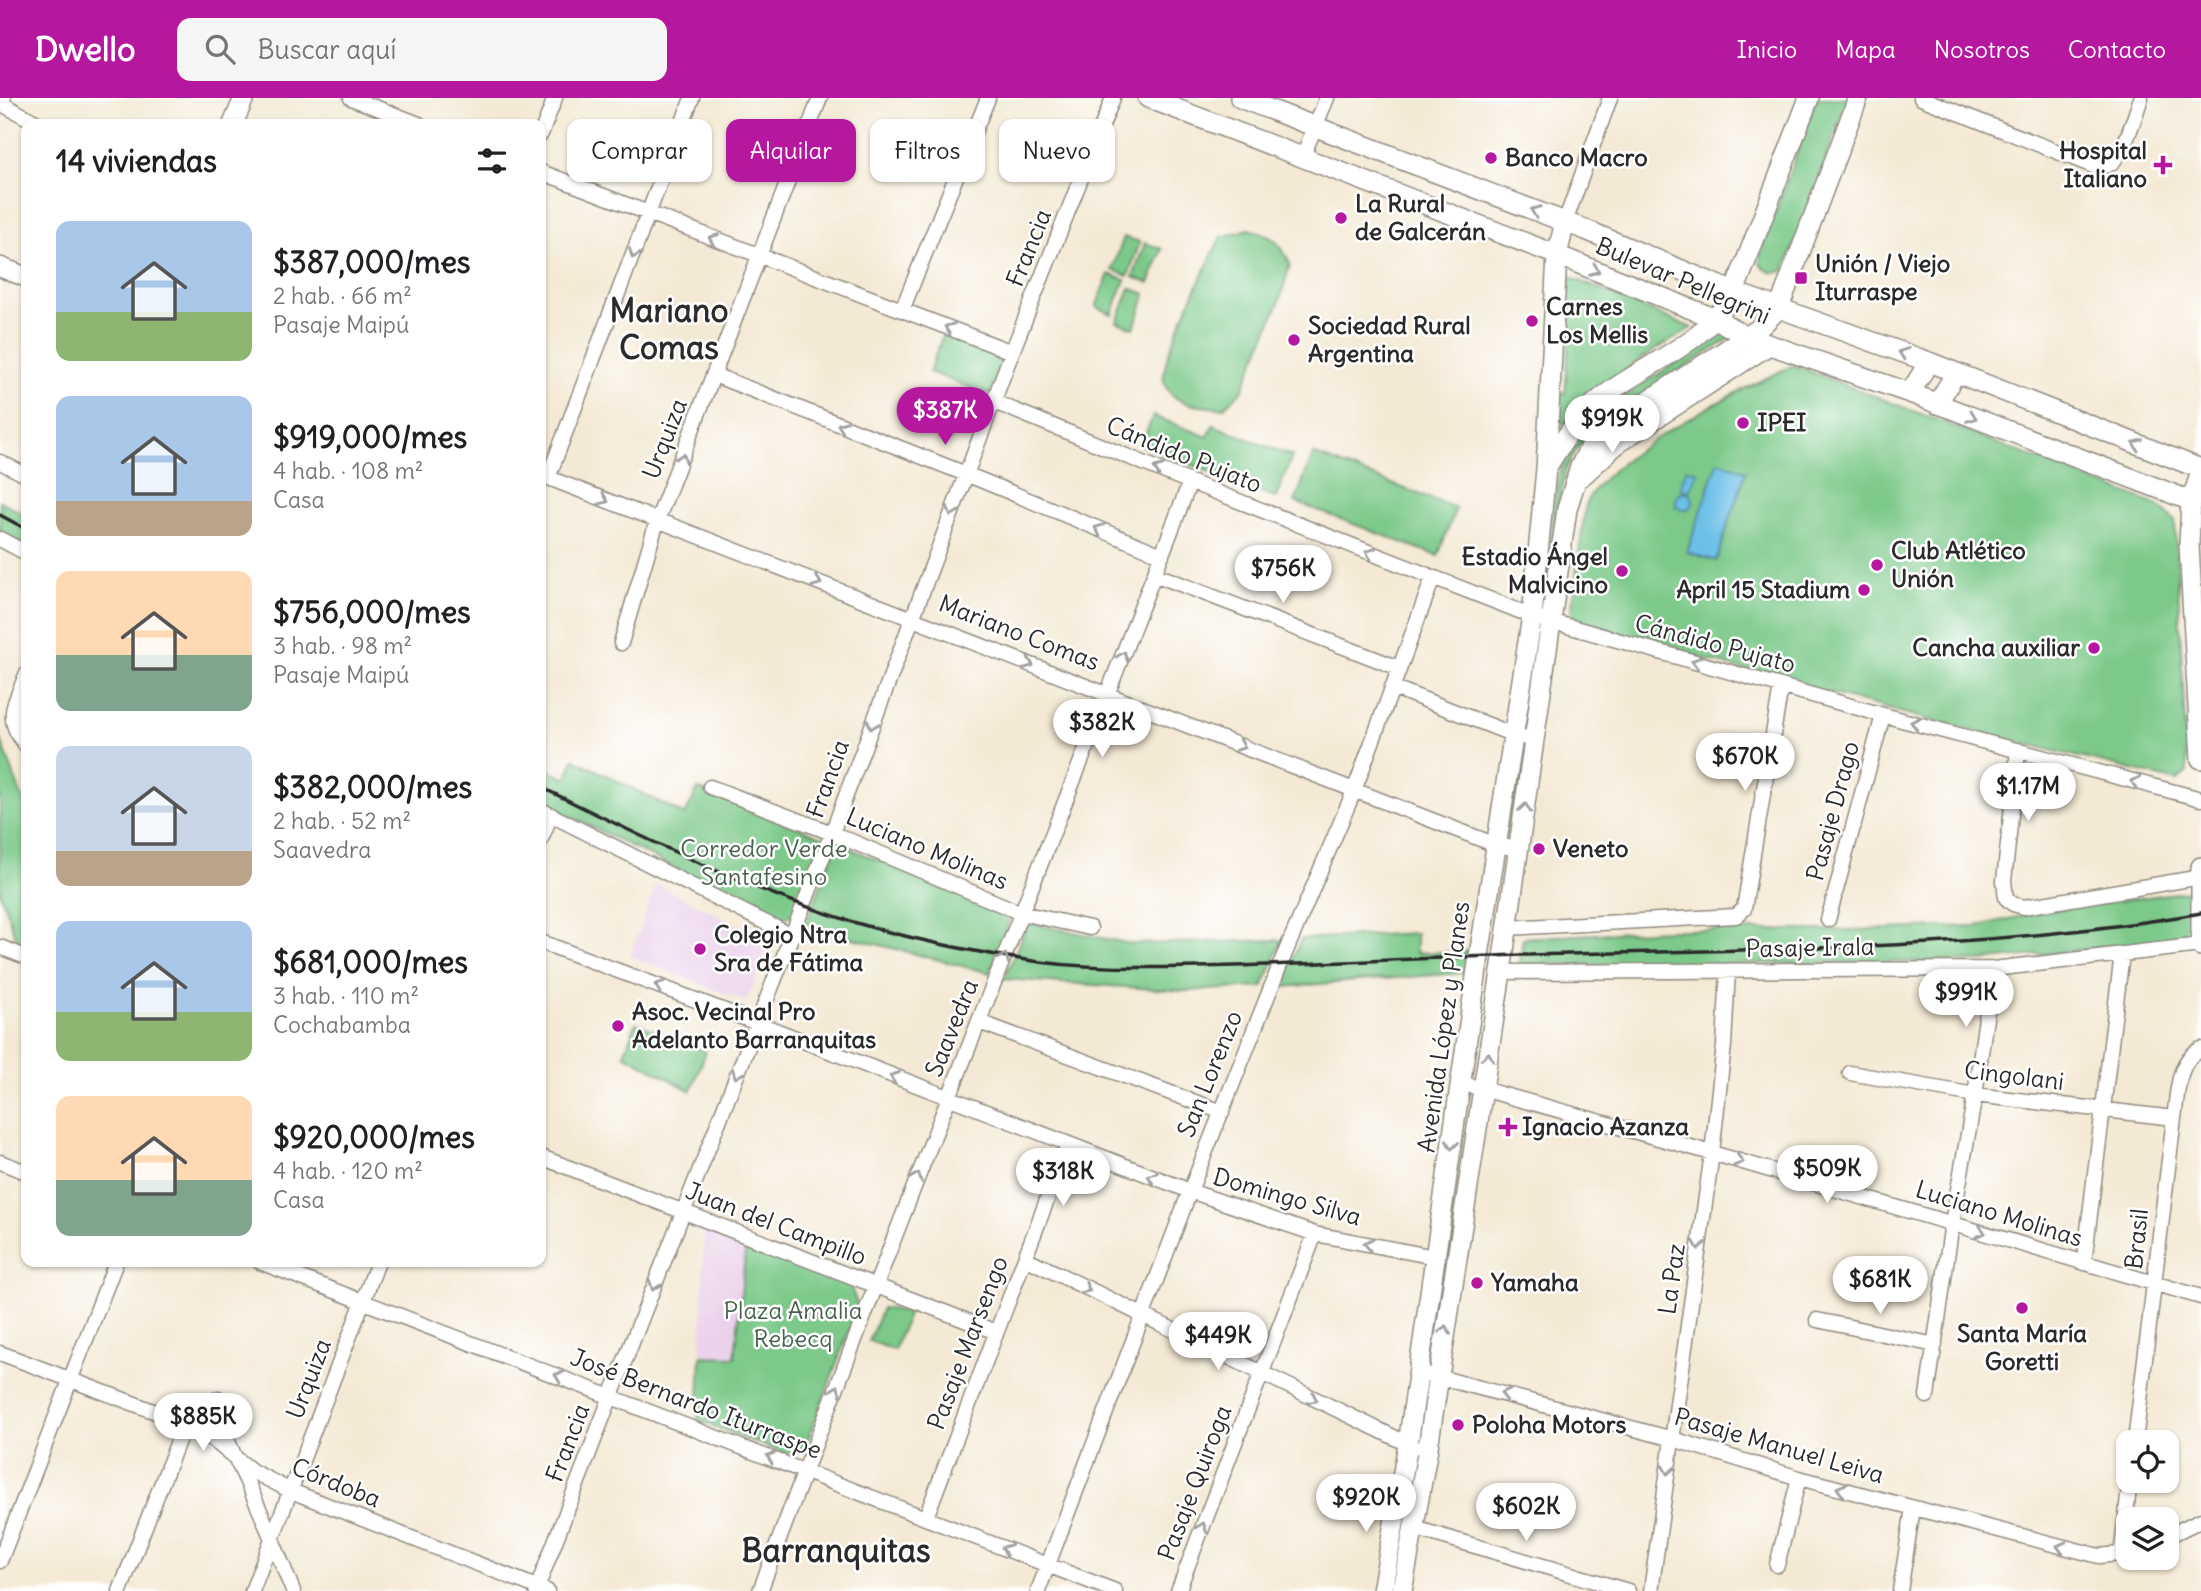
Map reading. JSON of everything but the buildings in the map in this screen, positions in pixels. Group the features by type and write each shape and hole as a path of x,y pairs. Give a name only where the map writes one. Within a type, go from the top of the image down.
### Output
{"main road":[{"path":"235,119 244,98"},
{"name":"Bulevar Pellegrini","path":"1148,98 1557,255 1716,319 1746,337 1910,394 2196,503"},
{"name":"Bulevar Pellegrini","path":"1240,98 1565,222 1734,292 1929,362 2201,471"},
{"name":"Avenida López y Planes","path":"1546,469 1564,437 1593,405 1692,339 1716,319 1734,292 1809,98"},
{"path":"1779,308 1858,98"},
{"path":"1557,255 1565,222"},
{"name":"Avenida López y Planes","path":"1402,1591 1427,1454 1428,1374 1436,1257 1532,616 1546,469 1557,255"},
{"path":"0,267 21,275"},
{"name":"Avenida López y Planes","path":"1382,1591 1408,1444 1428,1374 1483,1088 1567,509 1580,467 1589,449 1626,415 1746,337 1766,323 1779,308"},
{"name":"Avenida López y Planes","path":"1575,484 1599,458 1619,442 1769,345"},
{"path":"1910,394 1929,362"},
{"path":"1937,404 1956,373"},
{"path":"2201,471 2189,545 2201,759"},
{"path":"2201,867 2201,945"},
{"path":"1369,1591 1401,1489"}],"street":[{"path":"351,98 406,119"},
{"path":"546,121 555,98"},
{"path":"546,472 649,214 692,98"},
{"name":"Urquiza","path":"621,643 657,521 820,98"},
{"path":"902,310 988,98"},
{"name":"Francia","path":"541,1590 611,1396 832,833 1012,352 1113,98"},
{"path":"1303,158 1327,98"},
{"path":"1565,222 1610,98"},
{"path":"1921,98 2096,167 2109,165 2116,158 2141,98"},
{"path":"0,100 31,119"},
{"path":"546,174 1012,352"},
{"path":"714,376 966,474 1162,555"},
{"name":"Cándido Pujato","path":"994,402 1190,482 1552,623 1883,715 2201,799"},
{"path":"0,463 21,473"},
{"name":"Mariano Comas","path":"546,478 1496,845 1519,849"},
{"name":"Saavedra","path":"760,1591 874,1285 1190,482"},
{"path":"0,539 21,550"},
{"path":"1154,574 1399,668"},
{"name":"San Lorenzo","path":"1038,1591 1190,1192 1280,965 1354,790 1433,578"},
{"name":"Pasaje Irala","path":"1507,928 1736,916 1744,909 1781,686"},
{"path":"1392,687 1535,740"},
{"path":"21,688 12,712 15,732 21,739"},
{"name":"Pasaje Drago","path":"1828,920 1883,715"},
{"path":"0,733 21,742"},
{"path":"2018,750 2004,881 2006,898 2014,904 2024,907 2201,877"},
{"name":"Luciano Molinas","path":"710,786 832,833 1021,913 1090,928"},
{"path":"546,813 792,936"},
{"name":"Domingo Silva","path":"546,944 1190,1192 1315,1234 1436,1257"},
{"name":"Pasaje Irala","path":"1501,972 1993,969 2201,945"},
{"path":"0,947 21,955"},
{"path":"2084,1263 2105,1110 2122,954"},
{"path":"1927,1396 1993,969"},
{"name":"La Paz","path":"1651,1591 1712,1153 1724,1045 1728,971"},
{"path":"979,1022 1222,1112"},
{"name":"Brasil","path":"2137,1430 2182,1068 2188,1058 2201,1049"},
{"name":"Cingolani","path":"1850,1073 1975,1095 2174,1118"},
{"name":"Luciano Molinas","path":"1461,1083 1712,1153 2201,1297"},
{"name":"Pasaje Marsengo","path":"926,1517 1068,1145"},
{"name":"Juan del Campillo","path":"546,1159 996,1332"},
{"path":"0,1162 21,1170"},
{"name":"Pasaje Quiroga","path":"1178,1591 1315,1234"},
{"path":"1025,1258 1427,1454"},
{"path":"0,1562 114,1267"},
{"name":"José Bernardo Iturraspe","path":"274,1267 1115,1591"},
{"name":"Urquiza","path":"252,1591 376,1267"},
{"path":"1817,1320 1935,1345"},
{"name":"Córdoba","path":"0,1353 185,1423 207,1435 252,1471 290,1491 541,1590"},
{"name":"Pasaje Manuel Leiva","path":"1428,1374 1673,1439 1799,1478 1913,1508 2099,1556 2116,1555"},
{"path":"218,1398 221,1425 227,1441 293,1591"},
{"path":"120,1591 185,1423"},
{"path":"1777,1565 1799,1478"},
{"path":"1900,1591 1913,1508"},
{"path":"2179,1531 2201,1520"},
{"path":"1414,1528 1628,1591"}],"shaded area":[{"name":"Colegio Ntra Sra de Fátima","path":"656,884 771,942 746,1002 630,956"},
{"path":"704,1228 746,1245 734,1358 701,1354"}],"green space":[{"path":"1817,98 1848,98 1785,270 1771,272 1760,263 1761,251"},
{"path":"1249,229 1275,240 1290,264 1280,300 1242,391 1223,408 1189,404 1173,396 1167,389 1164,381 1169,353 1221,237"},
{"path":"1124,237 1140,242 1128,276 1112,270"},
{"path":"1145,243 1162,249 1149,283 1133,277"},
{"path":"1109,274 1125,280 1112,314 1096,307"},
{"path":"1568,276 1692,328 1608,382 1565,424 1556,423 1557,391 1565,394 1571,314 1563,307 1564,277"},
{"path":"1130,288 1146,294 1134,328 1117,322"},
{"path":"1722,333 1731,338 1609,414 1577,448 1566,469 1546,611 1543,611 1560,470 1576,439 1606,408"},
{"path":"943,335 1003,358 989,395 929,372"},
{"name":"Club Atlético Unión","path":"1794,365 2159,506 2175,521 2187,772 2177,781 1933,721 1585,627 1574,620 1571,609 1586,503 1599,484 1648,444 1680,424"},
{"path":"1153,416 1208,437 1213,425 1292,456 1276,498 1141,445"},
{"path":"1313,454 1456,508 1438,556 1295,502"},
{"path":"0,501 21,512 21,544 0,533"},
{"path":"0,737 21,794 21,946 18,944 0,893"},
{"name":"Corredor Verde Santafesino","path":"574,759 685,815 698,789 823,837 793,915 777,919 546,804 546,769 566,779"},
{"name":"Corredor Verde Santafesino","path":"837,843 1011,916 990,973 805,926"},
{"path":"2190,891 2192,934 2160,941 1980,961 1520,964 1523,938 1668,930 1853,930 1978,926 2035,913"},
{"path":"1028,923 1132,944 1282,940 1263,987 1185,991 1004,979"},
{"path":"1416,933 1416,953 1474,951 1472,972 1281,987 1301,939"},
{"path":"636,1023 706,1052 691,1091 624,1054"},
{"name":"Plaza Amalia Rebecq","path":"746,1245 850,1285 858,1307 804,1450 786,1454 698,1420 701,1356 735,1357"},
{"path":"882,1308 909,1312 894,1350 869,1341"}],"water":[{"path":"1718,461 1746,471 1716,561 1687,552"},
{"path":"1686,469 1698,472 1689,492 1680,488"},
{"path":"1689,492 1692,505 1684,510 1676,506 1678,494"}],"railway":[{"path":"0,515 21,526"},
{"path":"546,790 694,861 813,909 873,928 936,943 1064,965 1198,967 1938,943 2026,936 2201,913"}],"place":[{"name":"Banco Macro","path":"1491,158"},
{"name":"Hospital Italiano","path":"2163,165"},
{"name":"La Rural de Galcerán","path":"1341,218"},
{"name":"Unión / Viejo Iturraspe","path":"1801,278"},
{"name":"Carnes Los Mellis","path":"1532,321"},
{"name":"Sociedad Rural Argentina","path":"1294,340"},
{"name":"IPEI","path":"1743,423"},
{"name":"Club Atlético Unión","path":"1877,565"},
{"name":"Estadio Ángel Malvicino","path":"1622,571"},
{"name":"April 15 Stadium","path":"1864,590"},
{"name":"Cancha auxiliar","path":"2094,648"},
{"name":"Veneto","path":"1539,849"},
{"name":"Colegio Ntra Sra de Fátima","path":"700,949"},
{"name":"Asoc. Vecinal Pro Adelanto Barranquitas","path":"618,1026"},
{"name":"Ignacio Azanza","path":"1508,1127"},
{"name":"Yamaha","path":"1477,1283"},
{"name":"Santa María Goretti","path":"2022,1308"},
{"name":"Poloha Motors","path":"1458,1425"}],"district":[{"name":"Mariano Comas","path":"669,330"},
{"name":"Barranquitas","path":"836,1551"}]}
